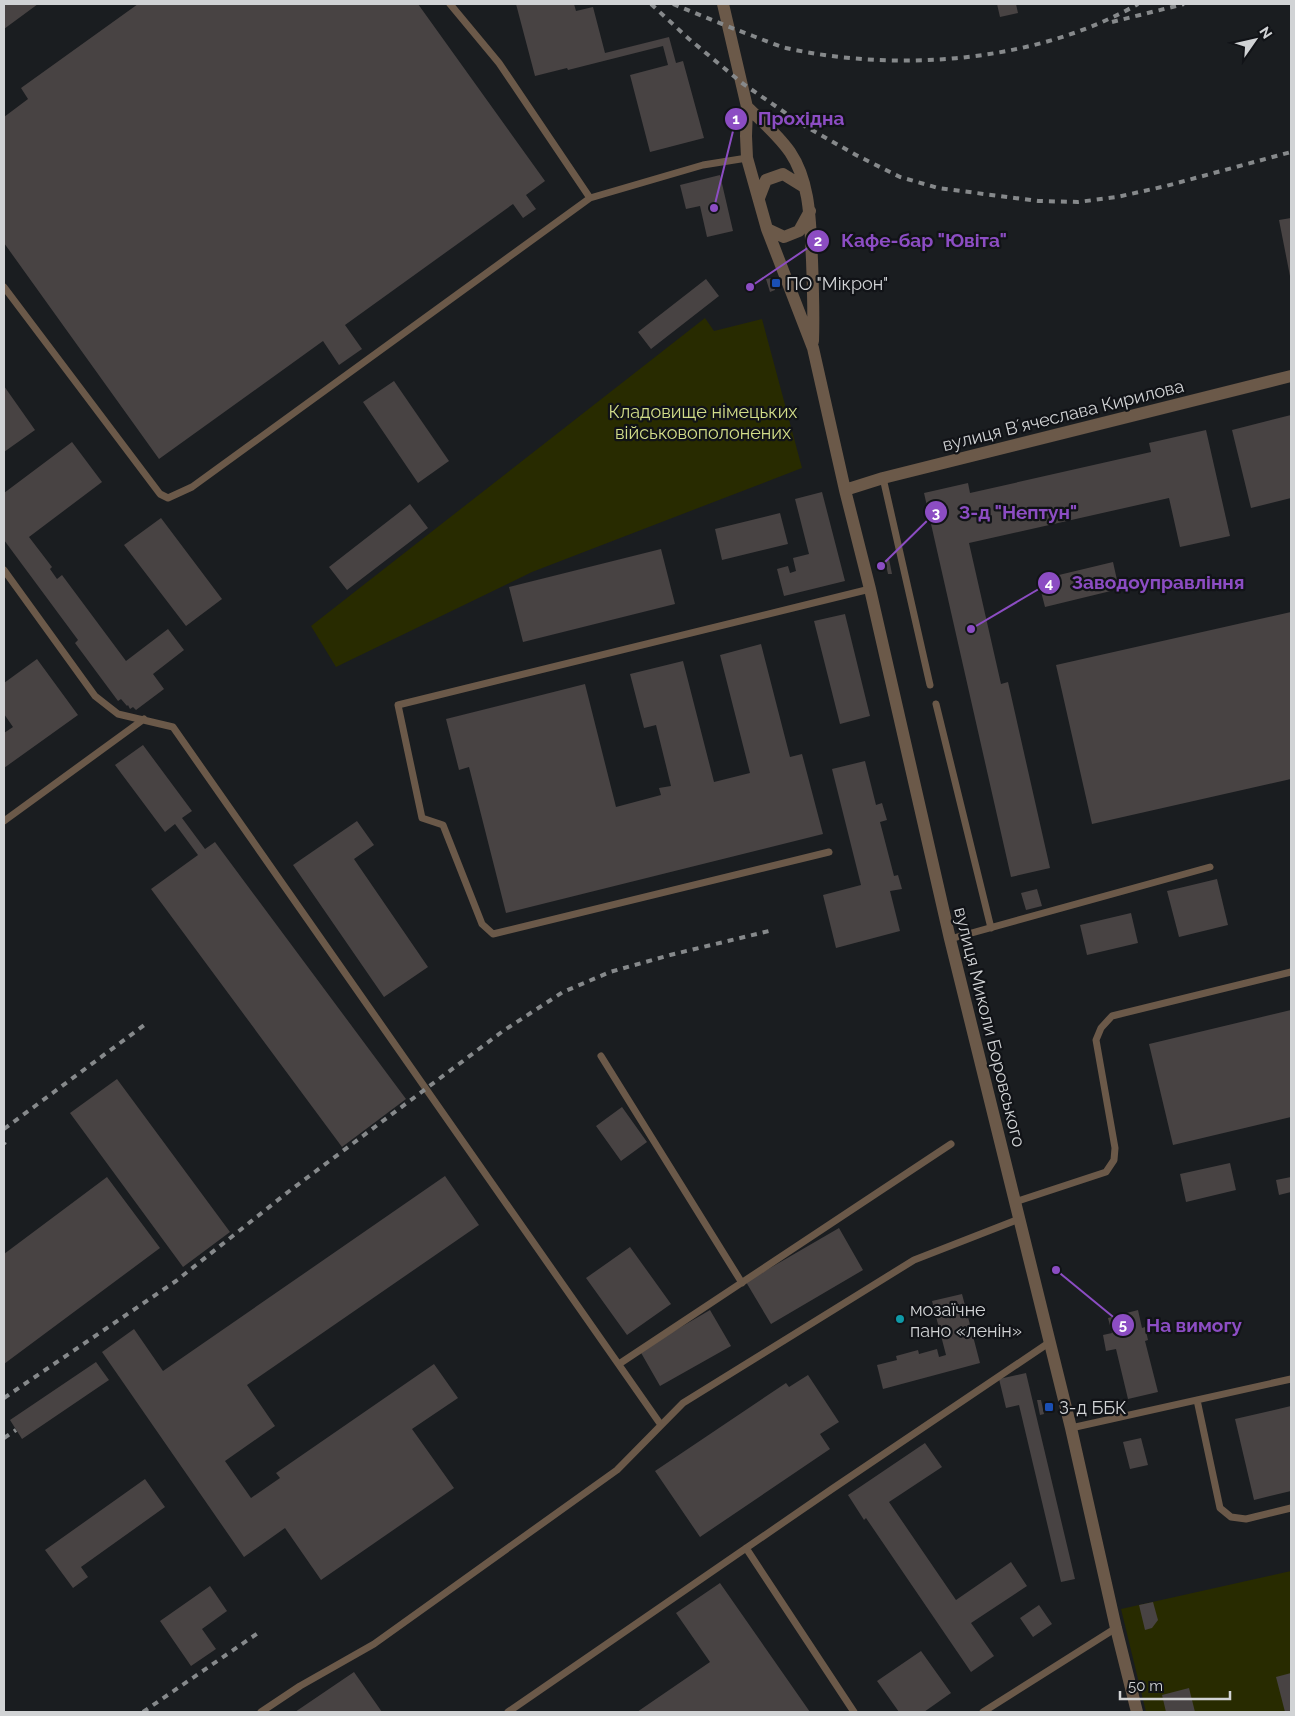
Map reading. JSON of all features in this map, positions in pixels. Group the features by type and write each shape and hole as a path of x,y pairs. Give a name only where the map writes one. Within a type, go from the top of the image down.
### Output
{"street":[{"name":"вулиця Миколи Боровського","path":"723,4 747,108 747,158 767,229 813,348 950,939 1071,1428 1137,1712"},
{"name":"вулиця Миколи Боровського","path":"747,108 773,133 790,153 801,176 810,211 814,310 813,348"},
{"path":"758,198 766,180 783,174 804,187"},
{"path":"767,229 784,237 799,231 810,211"},
{"name":"вулиця Вʼячеслава Кирилова","path":"845,490 883,478 1291,376"}],"lane":[{"path":"450,4 499,63 590,198"},
{"path":"4,287 160,494 168,498 192,487 590,198 703,165 747,158"},
{"path":"883,478 930,685"},
{"path":"4,570 95,696 118,714 173,727 662,1425"},
{"path":"829,852 493,934 482,924 443,825 422,818 398,705 870,589"},
{"path":"936,704 991,928"},
{"path":"4,821 144,719"},
{"path":"950,939 1210,867"},
{"path":"1015,1202 1106,1172 1114,1160 1115,1148 1096,1040 1101,1028 1112,1016 1291,972"},
{"path":"602,1056 742,1283"},
{"path":"619,1364 951,1144"},
{"path":"261,1712 300,1686 374,1644 617,1470 683,1403 914,1260 1019,1219"},
{"path":"508,1712 1050,1342"},
{"path":"1071,1428 1291,1379"},
{"path":"1197,1400 1220,1508 1231,1517 1246,1519 1291,1508"},
{"path":"746,1548 854,1712"},
{"path":"983,1712 1116,1628"}],"green space":[{"name":"Кладовище німецьких військовополонених","path":"705,318 714,331 762,319 802,468 532,572 336,667 311,626"},
{"path":"1291,1571 1291,1712 1146,1712 1121,1609"}],"building":[{"path":"4,4 38,4 4,29"},
{"path":"138,4 418,4 545,181 526,195 536,209 523,218 513,204 345,325 362,349 339,365 323,341 159,459 4,243 4,117 28,99 21,88"},
{"path":"516,4 574,4 576,11 593,7 605,53 669,37 676,63 683,61 704,138 650,152 630,75 668,65 663,46 568,70 567,68 535,76"},
{"path":"997,4 1016,4 1018,13 1000,17"},
{"path":"720,175 733,231 707,237 700,206 686,209 680,185"},
{"path":"1291,218 1291,276 1290,276 1279,220"},
{"path":"771,278 775,290 770,292 766,279"},
{"path":"706,279 719,296 651,349 638,332"},
{"path":"394,381 449,461 418,483 363,402"},
{"path":"4,386 35,430 4,452"},
{"path":"1291,415 1291,498 1251,508 1232,430"},
{"path":"1206,430 1230,536 1180,547 1169,498 969,543 1001,684 1008,682 1050,868 1011,877 924,493 968,483 970,493 1151,452 1149,443"},
{"path":"72,442 102,482 29,537 52,567 50,569 57,579 62,575 126,661 168,629 184,650 153,674 164,689 136,710 133,707 130,709 121,699 118,701 75,643 78,640 4,540 4,493"},
{"path":"822,492 845,581 784,596 777,569 788,566 790,573 796,571 793,558 809,554 795,499"},
{"path":"410,504 428,528 347,590 329,567"},
{"path":"780,513 788,544 722,560 715,529"},
{"path":"161,518 222,599 186,626 124,545"},
{"path":"661,549 675,604 523,642 509,587"},
{"path":"889,559 892,574 888,574 885,560"},
{"path":"1113,562 1119,589 1045,607 1038,580"},
{"path":"1291,612 1291,779 1092,824 1056,665"},
{"path":"845,614 870,716 840,724 814,621"},
{"path":"761,644 790,757 802,754 823,834 506,913 469,767 459,770 446,719 585,684 616,807 661,795 659,788 671,786 656,725 644,728 630,674 683,661 714,782 750,773 720,655"},
{"path":"37,659 78,715 4,768 4,733 13,727 4,714 4,683"},
{"path":"143,745 192,811 182,818 205,849 215,842 406,1099 342,1147 151,889 198,855 175,824 165,832 115,765"},
{"path":"865,761 876,805 882,803 887,820 880,822 894,876 898,875 902,889 890,891 900,931 836,948 823,895 861,885 832,769"},
{"path":"357,821 374,845 354,859 428,967 384,997 293,865"},
{"path":"1217,879 1228,925 1179,937 1167,891"},
{"path":"1037,889 1042,906 1026,910 1021,893"},
{"path":"1131,913 1138,943 1087,955 1080,925"},
{"path":"1291,1010 1291,1117 1173,1145 1149,1044"},
{"path":"117,1079 230,1232 183,1267 70,1113"},
{"path":"622,1107 647,1142 621,1161 596,1126"},
{"path":"1230,1163 1236,1190 1186,1202 1180,1174"},
{"path":"445,1176 479,1225 247,1385 275,1426 225,1461 251,1498 280,1478 276,1473 434,1364 458,1398 412,1429 454,1488 321,1580 285,1528 244,1557 102,1352 134,1329 163,1371"},
{"path":"107,1177 160,1248 4,1364 4,1254"},
{"path":"1291,1177 1291,1192 1279,1195 1276,1180"},
{"path":"839,1228 863,1270 771,1324 746,1282"},
{"path":"630,1247 671,1304 627,1335 586,1278"},
{"path":"962,1294 980,1363 883,1389 877,1365 897,1360 896,1356 918,1350 919,1354 937,1349 939,1357 946,1355 932,1301"},
{"path":"710,1310 731,1346 660,1386 640,1351"},
{"path":"1138,1310 1142,1328 1145,1327 1148,1340 1145,1341 1158,1392 1128,1399 1116,1349 1106,1351 1103,1335 1112,1333 1108,1318"},
{"path":"96,1362 109,1380 22,1439 10,1420"},
{"path":"1026,1373 1075,1579 1061,1582 1019,1405 1006,1408 999,1379"},
{"path":"808,1375 839,1422 820,1434 830,1449 700,1537 655,1471 786,1383 789,1387"},
{"path":"1037,1400 1041,1400 1044,1414 1040,1415"},
{"path":"1291,1406 1291,1491 1254,1500 1235,1419"},
{"path":"1141,1438 1148,1465 1130,1469 1123,1442"},
{"path":"925,1443 942,1467 889,1502 956,1600 1011,1562 1027,1586 971,1623 994,1656 971,1672 866,1518 864,1520 848,1495"},
{"path":"145,1479 165,1507 81,1567 88,1577 73,1588 45,1550"},
{"path":"720,1583 810,1712 637,1712 710,1662 676,1613"},
{"path":"210,1586 227,1611 202,1629 216,1649 191,1666 160,1621"},
{"path":"1153,1602 1158,1620 1152,1628 1145,1630 1139,1605"},
{"path":"1039,1605 1052,1624 1033,1637 1020,1618"},
{"path":"921,1651 951,1693 924,1712 899,1712 877,1681"},
{"path":"354,1672 382,1712 295,1712"},
{"path":"1291,1673 1291,1712 1285,1712 1276,1677"},
{"path":"1189,1688 1195,1712 1166,1712 1162,1695"}],"railway":[{"path":"651,4 689,39 742,83 803,125 900,177 938,188 1038,201 1078,202 1117,197 1166,186 1291,152"},
{"path":"673,4 786,48 829,56 874,60 966,57 1012,50 1056,39 1098,24 1138,4"},
{"path":"1112,22 1184,4"},
{"path":"4,1398 176,1281 288,1192 503,1031 563,992 610,972 769,931"},
{"path":"4,1129 147,1023"},
{"path":"4,1438 16,1430"},
{"path":"143,1712 258,1633"}],"place":[{"name":"Прохідна","path":"714,208"},
{"name":"ПО \"Мікрон\"","path":"776,283"},
{"name":"Кафе-бар \"Ювіта\"","path":"750,287"},
{"name":"З-д \"Нептун\"","path":"881,566"},
{"name":"Заводоуправління","path":"971,629"},
{"name":"На вимогу","path":"1056,1270"},
{"name":"мозаїчне пано «ленін»","path":"900,1319"},
{"name":"З-д ББК","path":"1049,1407"}]}
